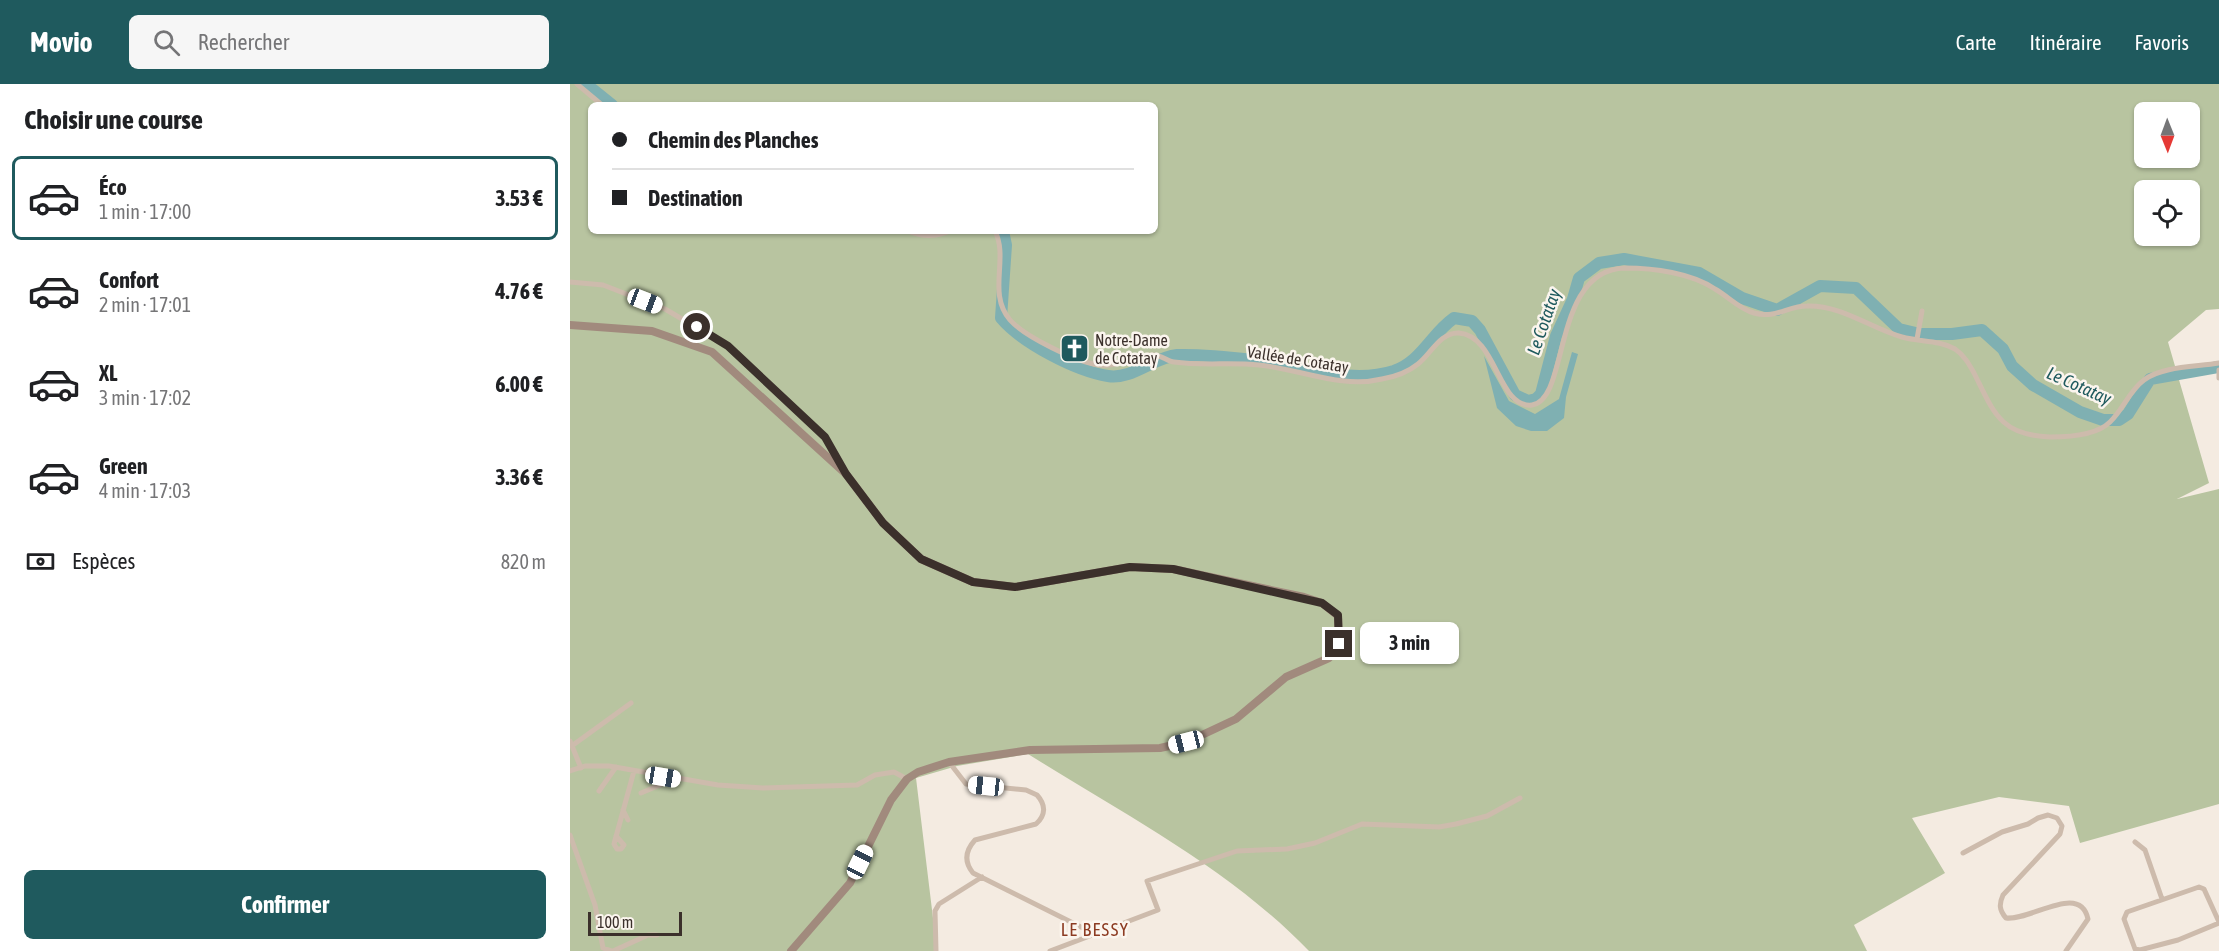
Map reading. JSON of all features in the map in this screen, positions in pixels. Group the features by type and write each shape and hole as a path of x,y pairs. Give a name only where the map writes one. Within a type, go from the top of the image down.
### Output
{"street":[{"path":"577,84 598,102"},
{"path":"916,234 922,236 941,234"},
{"name":"Vallée de Cotatay","path":"996,234 1001,244 997,280 1000,298 1008,317 1023,332 1096,365 1111,366 1152,354 1171,362 1257,364 1339,380 1370,381 1408,370 1432,351 1447,334 1454,332 1473,336 1485,351 1512,397 1527,405 1534,404 1544,398 1551,387 1563,338 1583,292 1599,276 1609,270 1624,268 1690,277 1715,288 1736,305 1752,313 1777,315 1796,307 1823,308 1857,317 1899,336 1939,343 1961,354 1969,363 2000,422 2007,428 2036,436 2067,437 2103,427 2113,419 2144,379 2167,372 2219,363"},
{"path":"570,282 603,285 665,309 728,346 825,437 846,474 883,523 921,559 973,582 1015,587 1130,567 1173,569 1313,600 1331,607 1338,615 1339,644 1329,658 1286,677 1236,719 1186,742 1160,748 1030,750 949,762 918,772 907,779 891,800 850,883 791,951"},
{"path":"1917,339 1922,311"},
{"path":"570,325 652,331 712,352 846,474"},
{"path":"581,768 571,743 631,703"},
{"path":"949,762 966,784 1026,790 1037,795 1042,801 1042,818 1036,824 985,837 970,846 966,855 967,866 982,877 1095,934"},
{"path":"570,771 581,768 616,767 676,778 763,788 856,784 875,775 894,772 907,779"},
{"path":"599,791 616,767"},
{"path":"616,836 634,771"},
{"path":"641,793 676,778"},
{"path":"1050,951 1158,910 1147,881 1237,851 1287,849 1315,843 1362,824 1439,827 1487,816 1520,798"},
{"path":"623,810 628,820"},
{"path":"1963,853 2002,832 2038,818 2048,815 2057,818 2061,826 2060,834 2003,895 2000,903 2001,911 2006,918 2017,919 2068,901 2078,903 2086,909 2088,919 2084,927 2072,939 2066,951"},
{"path":"570,835 595,904 603,948 612,951 648,935 657,936"},
{"path":"2135,842 2145,850 2162,899"},
{"path":"936,951 935,911 939,904 982,877"},
{"path":"2199,886 2204,889 2219,922 2178,940 2140,950 2135,949 2124,919 2127,912 2199,886"}],"green space":[{"path":"570,84 2219,84 2219,309 2206,310 2168,342 2209,483 2177,499 2219,489 2219,804 2080,843 2069,806 1999,797 1912,818 1945,873 1854,925 1867,951 1309,951 1278,921 1211,868 1028,754 957,766 916,778 937,951 570,951"}],"water":[{"path":"1572,352 1578,354 1566,397 1564,418 1547,431 1531,431 1516,426 1497,408 1484,356 1509,401 1535,414 1559,399"}],"waterway":[{"name":"Le Cotatay","path":"586,84 608,102"},
{"name":"Le Cotatay","path":"1004,234 1006,245 1001,318 1022,337 1050,354 1081,368 1108,376 1126,375 1177,355 1220,356 1263,361 1345,375 1378,375 1404,367 1454,318 1472,321 1480,330 1515,395 1528,401 1536,399 1541,394 1556,336 1573,299 1579,278 1599,263 1624,259 1699,273 1742,298 1777,310 1820,286 1856,288 1899,329 1920,334 1952,334 1982,330 2003,349 2012,366 2033,385 2080,412 2103,420 2119,420 2128,414 2150,379 2219,367"}],"place":[{"name":"Notre-Dame de Cotatay","path":"1074,349"}],"district":[{"name":"LE BESSY","path":"1095,930"}],"route":[{"path":"697,327 728,346 825,437 846,474 883,523 921,559 973,582 1015,587 1130,567 1173,569 1304,597 1331,607 1337,613 1340,623 1339,644"}]}
